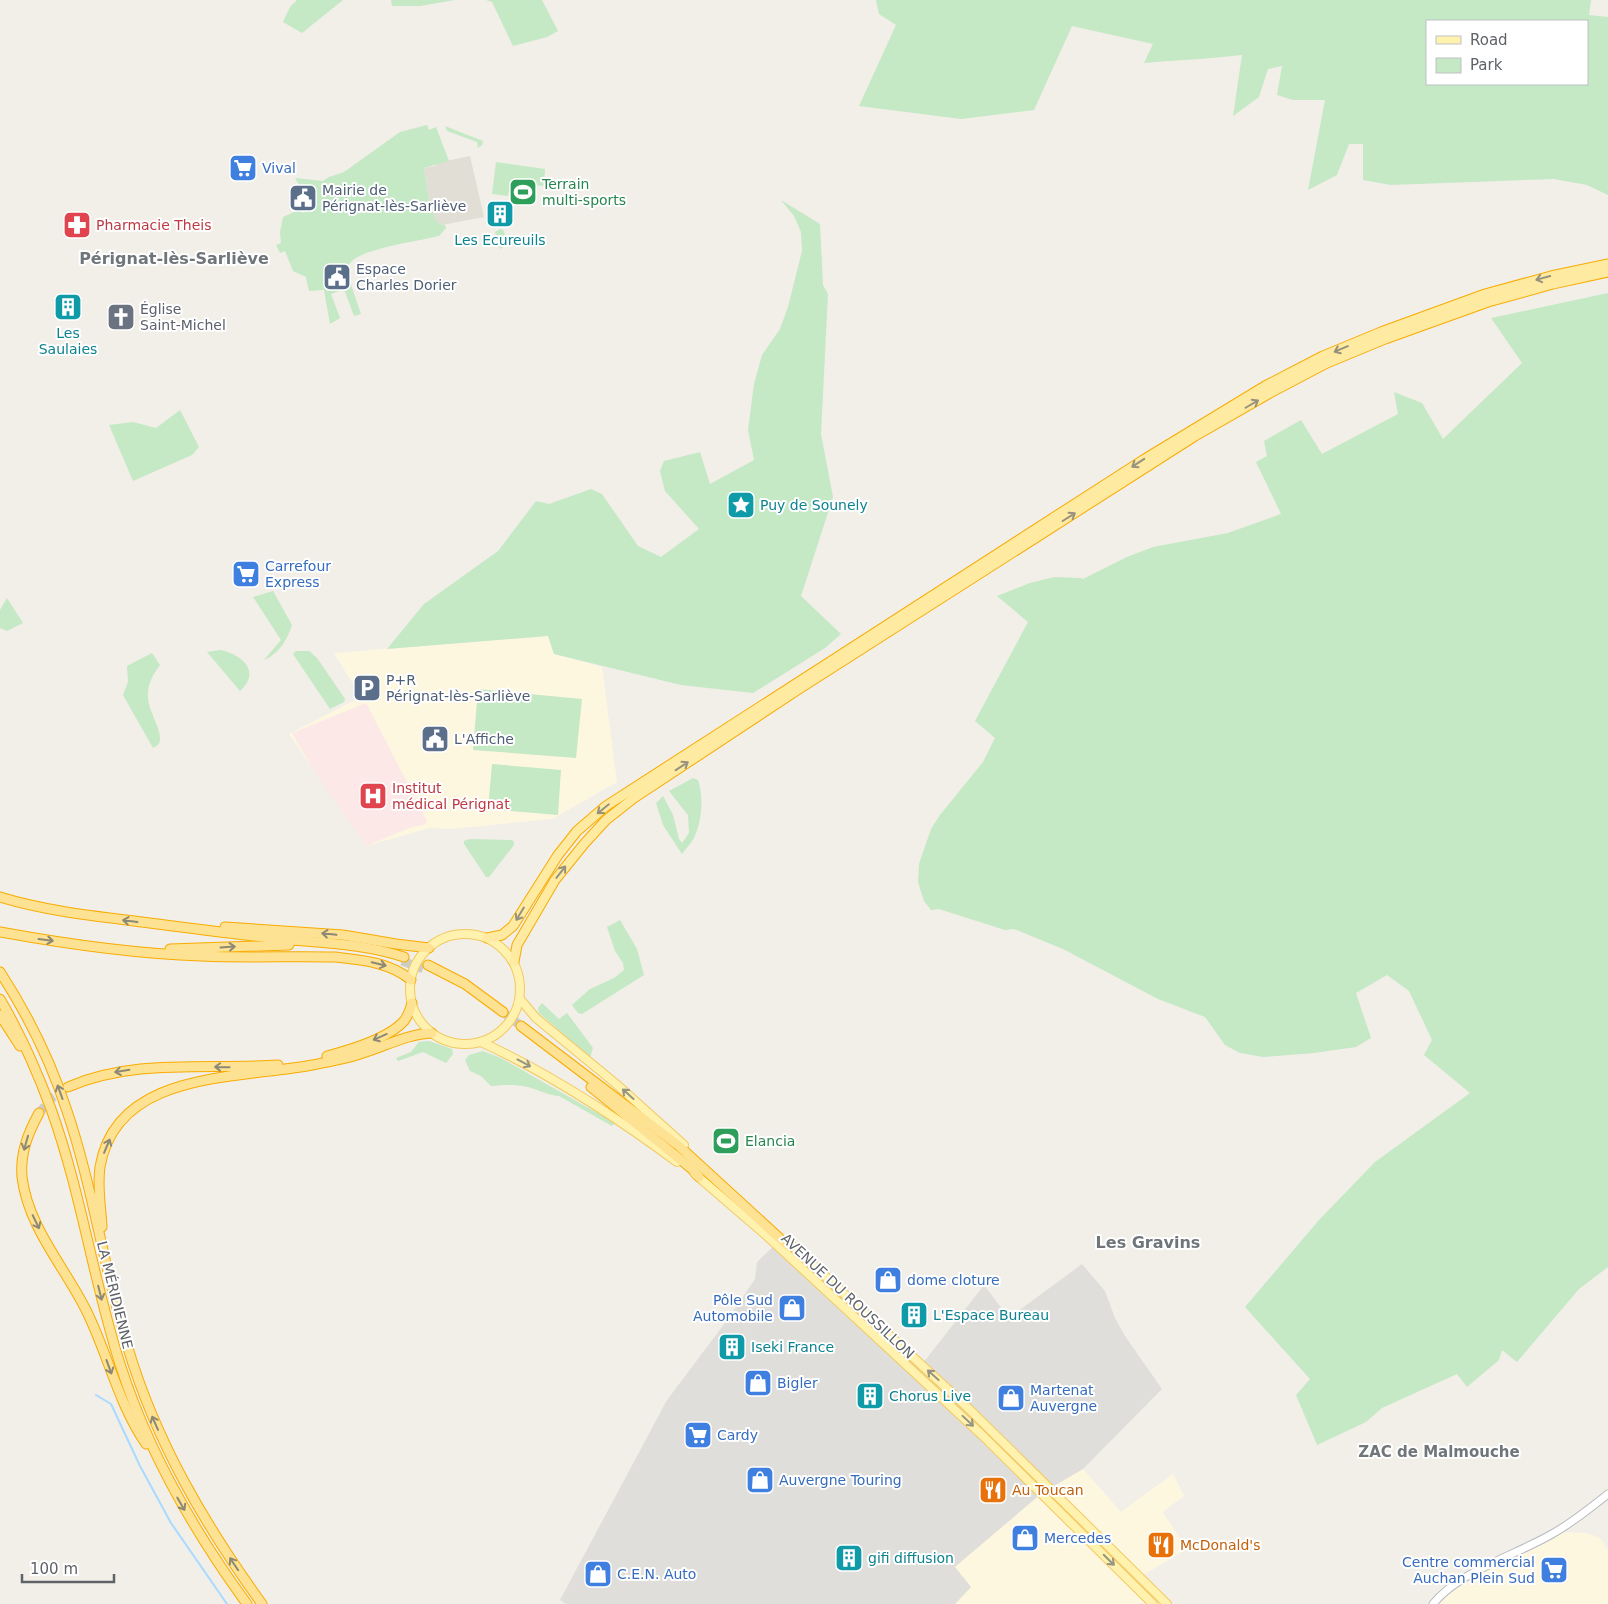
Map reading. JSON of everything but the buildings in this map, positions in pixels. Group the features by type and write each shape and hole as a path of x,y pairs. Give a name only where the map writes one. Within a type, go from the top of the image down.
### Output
{"highway":[{"path":"486,938 502,935 512,926 558,855 577,831 606,806 1192,430 1323,356 1381,332 1485,294 1551,276 1608,264"},
{"path":"514,962 517,945 555,880 606,820 634,798 815,679 1195,436 1270,393 1327,364 1385,339 1488,302 1553,284 1608,272"},
{"path":"0,897 47,909 281,939 356,945 380,949 403,959 355,950 311,946 257,945 180,949 92,946"},
{"path":"179,926 198,925 301,931 343,935 429,948"},
{"path":"0,932 152,953 199,956 342,958 396,969 411,980"},
{"path":"427,968 502,1014"},
{"name":"LA MÉRIDIENNE","path":"0,972 34,1032 61,1093 80,1153 104,1257 138,1381 173,1462 219,1542 262,1604"},
{"name":"LA MÉRIDIENNE","path":"0,999 34,1065 51,1109 66,1158 107,1321 120,1366 138,1414 158,1461 192,1522 247,1604"},
{"path":"68,1087 99,1075 147,1068 259,1066 317,1058 363,1044 388,1033 405,1020 412,1003"},
{"path":"0,1014 34,1065"},
{"path":"699,1177 692,1169 520,1028 679,1146 787,1245 792,1246"},
{"path":"104,1257 99,1181 101,1165 112,1134 124,1118 140,1104 180,1085 205,1079 312,1065 360,1054 418,1034 432,1033"},
{"path":"39,1112 28,1136 22,1160 23,1184 29,1205 38,1226 87,1311 134,1427 158,1461"}],"main road":[{"path":"472,934 486,938 501,947 514,962 519,976 520,999 515,1012 501,1031 481,1042 461,1044 444,1040 432,1033 421,1021 412,1003 410,992 411,980 417,963 429,948 448,936 472,934"},
{"name":"AVENUE DU ROUSSILLON","path":"520,999 536,1018 615,1083 759,1213 792,1246 966,1406 1166,1604"},
{"name":"AVENUE DU ROUSSILLON","path":"481,1042 532,1067 600,1108 699,1177 772,1241 982,1435 1153,1604"},
{"path":"1433,1604 1452,1585 1552,1534 1574,1521 1608,1494"}],"shaded area":[{"path":"470,156 484,217 442,225 436,221 434,213 431,213 424,168 435,166 436,163"},
{"path":"548,636 554,654 602,667 617,782 552,819 451,829 430,828 366,846 289,734 361,697 334,653"},
{"name":"Institut médical Pérignat","path":"366,703 427,821 424,825 412,827 366,846 314,771 292,733"},
{"path":"780,1240 849,1306 918,1367 984,1285 1009,1318 1082,1264 1105,1291 1115,1318 1125,1336 1162,1389 1083,1469 1042,1493 955,1567 971,1587 955,1604 566,1604 560,1600 667,1400 728,1319 755,1279 757,1262"},
{"path":"1083,1469 1121,1512 1173,1474 1184,1496 1163,1512 1185,1547 1184,1551 1136,1579 1161,1604 955,1604 971,1587 954,1567 1042,1493"},
{"name":"Centre commercial Auchan Plein Sud","path":"1559,1532 1587,1533 1600,1538 1608,1550 1608,1604 1433,1604 1452,1585"}],"green space":[{"path":"297,0 343,0 302,33 283,22 290,7"},
{"path":"391,0 455,0 420,6 392,6"},
{"path":"486,0 542,0 558,31 547,37 513,46 492,2"},
{"path":"876,0 1591,0 1589,15 1608,17 1608,195 1587,185 1554,179 1391,185 1363,180 1363,144 1349,144 1337,175 1308,190 1325,100 1293,100 1277,95 1282,66 1268,69 1259,97 1233,116 1242,55 1144,63 1153,44 1072,26 1034,110 961,119 859,106 896,25 879,14"},
{"path":"427,125 429,130 436,127 449,161 424,168 431,213 434,213 436,221 445,225 446,228 439,236 381,248 353,260 348,266 347,273 361,314 354,316 344,289 331,294 340,318 330,324 324,290 309,291 306,277 293,271 285,251 280,253 276,245 281,243 280,232 283,217 298,210 303,213 306,211 305,207 311,204 295,178 323,181 344,172 400,132"},
{"path":"445,126 483,141 482,145 478,148 477,142 447,131"},
{"path":"496,162 545,169 544,186 511,182 508,196 492,194"},
{"name":"Terrain multi-sports","path":"515,185 534,188 532,199 513,197"},
{"path":"781,200 820,224 823,285 828,294 821,434 833,497 801,596 841,634 825,648 753,693 681,685 554,654 548,636 387,649 424,604 498,551 536,501 549,504 591,489 602,494 638,546 661,557 699,529 665,491 660,471 664,461 700,452 710,484 754,460 748,430 754,384 762,355 780,329 788,307 802,251 801,232 794,216"},
{"path":"500,229 503,230 506,237 504,246 501,249 495,232"},
{"path":"1608,293 1608,1267 1579,1289 1517,1362 1502,1350 1499,1360 1467,1387 1457,1374 1382,1408 1366,1422 1317,1445 1296,1395 1310,1379 1245,1307 1319,1220 1375,1162 1470,1093 1424,1055 1432,1040 1409,991 1387,975 1356,993 1371,1038 1356,1047 1263,1057 1240,1053 1225,1045 1205,1017 1158,999 1063,949 1014,929 1005,930 939,909 931,910 924,901 918,882 919,864 931,829 983,762 995,738 975,721 1028,622 997,596 1030,583 1054,577 1083,579 1127,557 1153,547 1228,533 1281,514 1256,462 1267,456 1264,441 1301,420 1322,454 1398,414 1394,392 1422,403 1443,439 1522,363 1491,318"},
{"path":"180,410 199,447 192,455 133,481 109,425 133,422 156,428"},
{"path":"273,591 292,625 282,646 264,660 281,640 253,597"},
{"path":"7,598 23,623 7,631 0,628 0,610"},
{"path":"220,650 241,659 249,670 246,684 240,691 207,652"},
{"path":"296,651 309,651 317,658 345,699 344,702 330,709 293,654"},
{"path":"152,653 160,665 148,688 150,708 160,735 159,744 153,748 123,695 128,682 127,666"},
{"path":"478,689 582,699 576,758 473,750"},
{"path":"492,764 561,770 558,815 488,809"},
{"path":"693,778 698,780 700,787 700,817 694,838 682,854 663,825 656,803 663,796 673,815 679,839 682,843 689,833 688,815 669,791"},
{"path":"470,839 512,840 514,845 489,877 486,877 464,844 464,841"},
{"path":"620,920 637,949 644,975 582,1014 578,1013 572,1005 590,989 614,978 624,970 623,963 615,951 607,927"},
{"path":"542,1003 559,1019 567,1013 593,1048 590,1057 539,1013 538,1008"},
{"path":"429,1041 452,1049 453,1054 446,1063 423,1052 398,1061 396,1058 411,1052 419,1042"},
{"path":"483,1051 501,1058 615,1123 612,1126 559,1096 523,1086 491,1086 481,1076 470,1071 465,1060 469,1055"}],"waterway":[{"path":"96,1395 111,1404 140,1466 171,1523 227,1604"}],"tunnel":[{"path":"402,961 426,970"},
{"path":"503,1012 521,1026"},
{"path":"39,1113 53,1097 68,1087"}],"place":[{"name":"Vival","path":"243,168"},
{"name":"Terrain multi-sports","path":"523,192"},
{"name":"Mairie de Pérignat-lès-Sarliève","path":"303,198"},
{"name":"Les Ecureuils","path":"500,214"},
{"name":"Pharmacie Theis","path":"77,225"},
{"name":"Espace Charles Dorier","path":"337,277"},
{"name":"Les Saulaies","path":"68,307"},
{"name":"Église Saint-Michel","path":"121,317"},
{"name":"Puy de Sounely","path":"741,505"},
{"name":"Carrefour Express","path":"246,574"},
{"name":"P+R Pérignat-lès-Sarliève","path":"367,688"},
{"name":"L'Affiche","path":"435,739"},
{"name":"Institut médical Pérignat","path":"373,796"},
{"name":"Elancia","path":"726,1141"},
{"name":"dome cloture","path":"888,1280"},
{"name":"Pôle Sud Automobile","path":"792,1308"},
{"name":"L'Espace Bureau","path":"914,1315"},
{"name":"Iseki France","path":"732,1347"},
{"name":"Bigler","path":"758,1383"},
{"name":"Chorus Live","path":"870,1396"},
{"name":"Martenat Auvergne","path":"1011,1398"},
{"name":"Cardy","path":"698,1435"},
{"name":"Auvergne Touring","path":"760,1480"},
{"name":"Au Toucan","path":"993,1490"},
{"name":"Mercedes","path":"1025,1538"},
{"name":"McDonald's","path":"1161,1545"},
{"name":"gifi diffusion","path":"849,1558"},
{"name":"Centre commercial Auchan Plein Sud","path":"1554,1570"},
{"name":"C.E.N. Auto","path":"598,1574"}],"district":[{"name":"Pérignat-lès-Sarliève","path":"174,258"},
{"name":"Les Gravins","path":"1148,1242"},
{"name":"ZAC de Malmouche","path":"1439,1452"}]}
